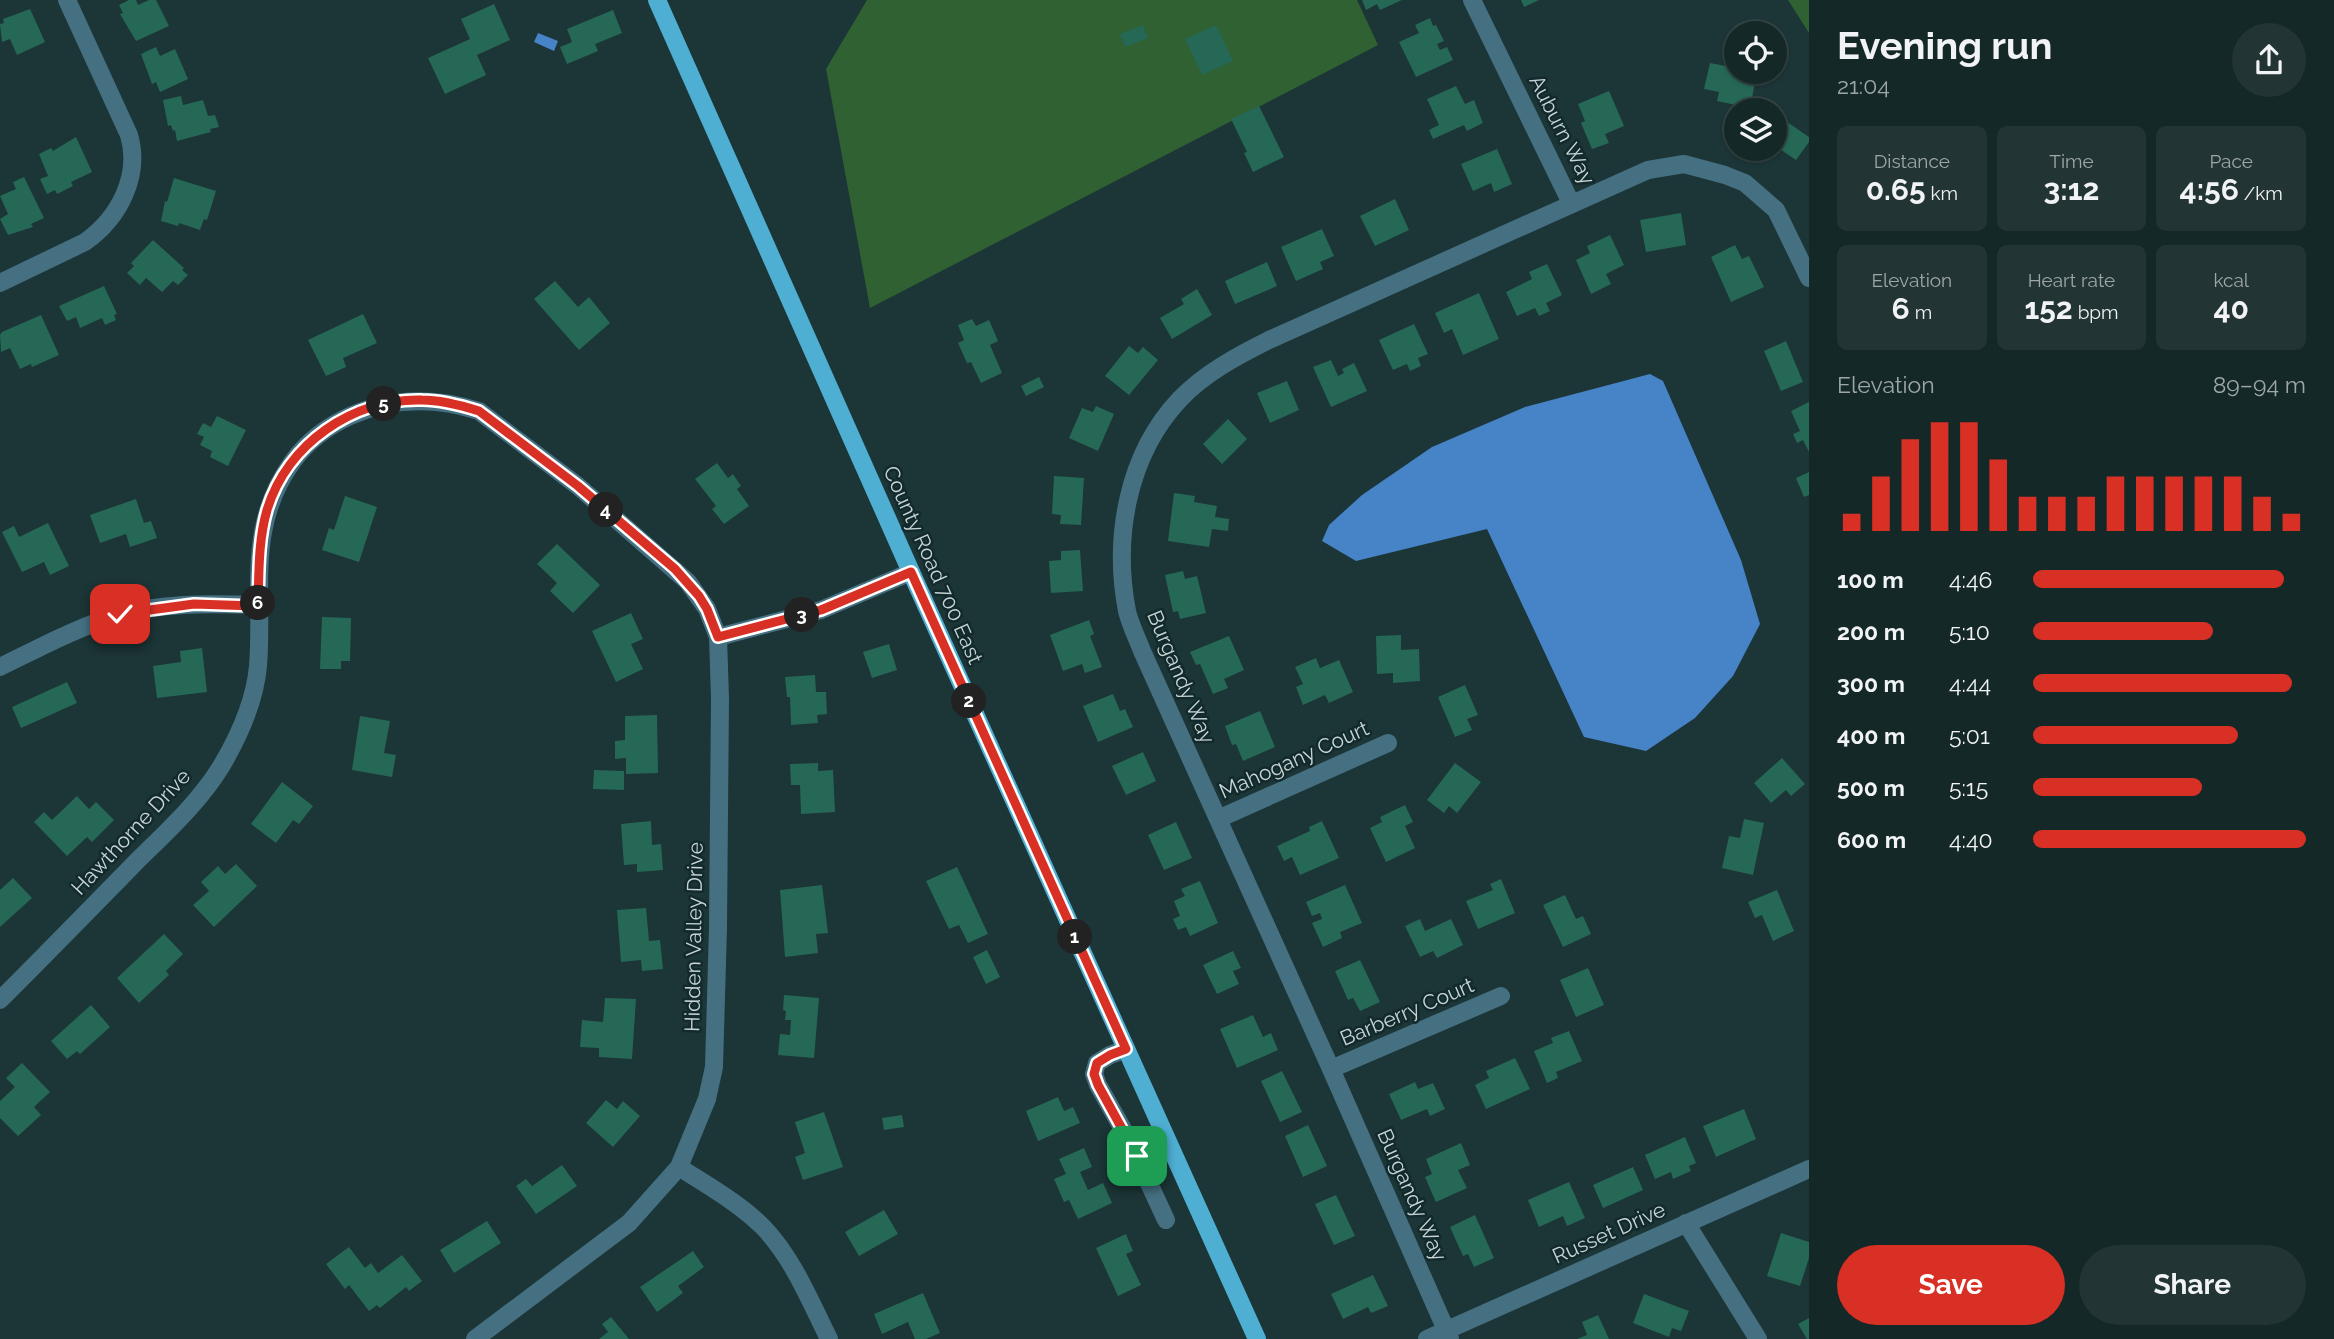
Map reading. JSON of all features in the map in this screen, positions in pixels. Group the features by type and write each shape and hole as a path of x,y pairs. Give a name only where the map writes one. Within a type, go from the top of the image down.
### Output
{"main road":[{"name":"County Road 700 East","path":"657,0 1256,1339"}],"street":[{"path":"0,283 86,242 98,233 114,215 131,174 133,163 129,135 67,0"},
{"name":"Auburn Way","path":"1472,0 1571,204 1660,167 1684,164 1725,174 1745,183 1776,209 1809,278"},
{"name":"Burgandy Way","path":"1448,1335 1142,651 1128,612 1121,570 1125,510 1136,472 1155,433 1178,401 1243,353 1571,204"},
{"name":"Hawthorne Drive","path":"0,1000 191,807 222,765 238,734 258,667 258,606 263,526 275,489 310,442 343,419 380,405 420,400 460,405 479,411 578,486 688,582 707,609 718,637"},
{"path":"718,637 821,610 911,572"},
{"path":"0,667 85,627 120,614 194,604 258,606"},
{"name":"Hidden Valley Drive","path":"475,1339 629,1223 679,1167 707,1099 715,1067 719,873 718,637"},
{"name":"Mahogany Court","path":"1218,819 1388,743"},
{"name":"Barberry Court","path":"1331,1069 1501,996"},
{"path":"1126,1049 1097,1063 1094,1074 1167,1220"},
{"path":"679,1167 742,1209 763,1227 794,1269 829,1339"},
{"name":"Russet Drive","path":"1427,1339 1448,1335 1686,1223 1809,1169"},
{"path":"1686,1223 1758,1339"}],"green space":[{"path":"867,0 1357,0 1378,45 870,308 826,69"},
{"path":"1788,0 1809,0 1809,33"}],"water":[{"path":"538,33 558,41 554,51 534,42"},
{"path":"1650,374 1663,381 1741,560 1760,624 1733,676 1695,718 1646,751 1584,737 1487,529 1356,561 1322,541 1329,525 1362,495 1432,447 1525,407"}],"building":[{"path":"136,0 138,5 156,0 169,26 136,41 120,14 123,13 119,5"},
{"path":"1362,0 1402,0 1380,10 1377,4 1366,10"},
{"path":"1521,0 1539,0 1524,7"},
{"path":"494,4 510,40 477,55 486,75 445,94 428,58 470,39 461,19"},
{"path":"30,9 45,42 17,55 10,39 2,42 0,24 4,23 3,19"},
{"path":"613,10 622,33 595,44 598,51 567,64 560,47 572,42 567,29"},
{"path":"1430,18 1444,41 1437,44 1440,50 1447,47 1453,60 1416,77 1399,42 1419,33 1415,25"},
{"path":"1143,25 1148,38 1125,47 1120,34"},
{"path":"1216,25 1233,61 1202,75 1185,39"},
{"path":"156,47 160,56 175,49 188,79 160,92 156,82 152,84 141,54"},
{"path":"1710,63 1724,66 1724,84 1755,84 1752,98 1724,98 1724,102 1717,101 1719,92 1704,89"},
{"path":"1456,86 1465,104 1474,100 1483,123 1467,131 1464,125 1433,139 1429,130 1439,125 1427,99"},
{"path":"1609,91 1624,126 1605,134 1609,143 1592,149 1581,123 1585,121 1578,104"},
{"path":"181,96 183,105 203,100 208,116 215,115 219,127 210,129 211,132 177,141 175,130 173,131 171,125 168,126 163,100"},
{"path":"1259,106 1284,157 1253,172 1244,153 1247,152 1231,119"},
{"path":"1787,122 1809,137 1809,142 1796,160 1787,154"},
{"path":"76,137 92,172 71,182 73,186 57,194 55,190 47,194 40,179 48,176 39,154 51,148 53,151"},
{"path":"1497,149 1512,184 1494,192 1491,183 1473,191 1461,164"},
{"path":"24,177 44,218 31,224 33,227 8,235 0,219 8,214 0,196 16,189 13,182"},
{"path":"174,178 216,191 207,220 204,219 200,230 161,221"},
{"path":"1395,199 1409,230 1375,246 1360,216"},
{"path":"1681,213 1686,245 1646,252 1640,220"},
{"path":"1322,229 1334,256 1320,262 1323,269 1296,281 1281,247"},
{"path":"1610,235 1624,265 1606,274 1611,284 1591,294 1576,260 1590,253 1587,246"},
{"path":"153,240 184,268 182,270 188,275 178,285 173,281 162,292 146,278 140,285 127,273 134,266 131,263"},
{"path":"1735,245 1742,259 1749,256 1764,287 1731,302 1711,257"},
{"path":"1267,262 1277,286 1235,304 1225,281"},
{"path":"1547,264 1562,295 1546,303 1550,311 1539,316 1535,308 1517,316 1506,292 1532,279 1529,272"},
{"path":"555,281 578,307 589,297 610,323 579,350 534,299"},
{"path":"104,286 117,314 114,315 116,320 105,325 102,318 80,328 76,317 67,321 59,306"},
{"path":"1197,289 1212,315 1172,339 1160,318 1184,304 1181,299"},
{"path":"1479,293 1499,339 1463,355 1452,329 1444,333 1435,313"},
{"path":"363,314 377,343 343,358 346,367 326,376 308,340"},
{"path":"41,315 59,355 32,367 31,364 20,369 10,348 1,352 0,335"},
{"path":"972,319 976,326 989,320 998,341 990,345 1002,373 981,383 971,362 967,363 958,343 964,340 958,325"},
{"path":"1414,324 1428,354 1418,358 1421,366 1410,371 1407,364 1393,370 1379,340"},
{"path":"1786,341 1803,382 1781,391 1764,351"},
{"path":"1129,346 1138,353 1143,347 1158,360 1129,395 1105,376"},
{"path":"1331,360 1338,376 1344,373 1342,369 1354,363 1367,391 1331,407 1313,367"},
{"path":"1039,377 1044,387 1026,396 1021,386"},
{"path":"1287,381 1299,410 1270,423 1257,393"},
{"path":"1809,402 1809,452 1803,440 1797,443 1793,434 1800,431 1791,411"},
{"path":"1096,406 1114,414 1098,451 1069,438 1082,408 1093,412"},
{"path":"217,416 246,430 228,466 210,457 212,451 200,445 204,437 197,434 203,423 211,427"},
{"path":"1228,419 1247,439 1222,464 1203,444"},
{"path":"717,463 728,478 733,474 741,486 737,489 749,506 724,524 712,509 716,506 695,479"},
{"path":"1809,472 1809,495 1804,497 1796,478"},
{"path":"1054,476 1084,478 1081,525 1060,524 1061,515 1052,514"},
{"path":"1174,493 1195,496 1194,502 1217,506 1215,517 1229,519 1228,531 1212,529 1209,547 1168,541"},
{"path":"345,496 377,507 359,562 322,550 329,528 334,530"},
{"path":"136,499 144,523 151,521 157,538 130,547 126,534 100,543 90,515"},
{"path":"48,523 69,566 50,575 44,562 22,572 2,532 14,526 19,537"},
{"path":"557,544 600,585 573,613 550,591 557,583 537,564"},
{"path":"1080,550 1083,591 1051,593 1049,561 1061,560 1061,551"},
{"path":"1183,571 1185,579 1197,576 1206,613 1180,619 1178,611 1173,612 1165,575"},
{"path":"631,613 643,639 631,644 643,669 616,682 592,631"},
{"path":"322,617 351,618 350,661 341,661 341,669 320,669"},
{"path":"1089,620 1094,634 1090,636 1102,667 1085,673 1082,664 1063,671 1050,635"},
{"path":"1401,635 1401,650 1419,649 1420,681 1393,683 1393,673 1377,674 1376,636"},
{"path":"1229,636 1244,670 1224,679 1228,688 1213,694 1200,664 1196,665 1190,652"},
{"path":"889,644 897,670 872,678 863,652"},
{"path":"202,648 207,692 157,698 153,666 181,662 180,651"},
{"path":"1316,658 1320,668 1339,660 1353,692 1329,703 1325,695 1303,705 1296,687 1303,684 1295,667"},
{"path":"815,675 816,692 826,692 827,714 817,715 818,723 791,725 790,697 787,697 785,677"},
{"path":"67,682 77,703 21,728 12,707"},
{"path":"1465,685 1478,715 1467,719 1472,730 1455,737 1438,697"},
{"path":"1113,694 1120,711 1125,709 1133,727 1098,742 1083,706"},
{"path":"1260,711 1275,747 1243,761 1236,744 1232,745 1225,726"},
{"path":"657,715 658,773 626,774 626,758 615,759 615,741 625,740 625,716"},
{"path":"360,716 390,721 384,753 396,755 392,777 352,770"},
{"path":"1143,752 1156,781 1126,795 1112,766"},
{"path":"1782,758 1805,784 1791,796 1786,790 1771,803 1754,783"},
{"path":"818,763 818,771 833,770 835,812 801,814 800,785 791,785 790,764"},
{"path":"1455,763 1481,782 1457,813 1449,806 1444,813 1427,800"},
{"path":"594,770 624,771 624,790 593,789"},
{"path":"282,782 313,806 299,824 293,820 276,843 251,824"},
{"path":"77,796 89,809 96,802 114,820 92,842 87,837 67,856 34,822 44,812 52,820"},
{"path":"1405,805 1413,822 1405,826 1415,848 1386,862 1370,828 1382,822 1380,817"},
{"path":"1744,819 1764,823 1753,875 1722,868 1729,836 1740,838"},
{"path":"651,821 652,845 661,844 663,870 637,872 637,864 624,865 621,824"},
{"path":"1322,821 1339,858 1300,875 1292,857 1284,861 1277,846 1310,831 1309,827"},
{"path":"1176,822 1192,858 1164,870 1148,835"},
{"path":"236,864 257,886 214,927 193,905 209,891 201,882 218,866 225,874"},
{"path":"957,867 988,934 968,943 959,925 949,929 926,881"},
{"path":"13,878 32,898 0,927 0,890"},
{"path":"1501,879 1515,913 1478,929 1466,901 1493,890 1490,884"},
{"path":"1200,881 1218,923 1190,936 1186,927 1178,930 1173,919 1180,916 1174,901 1185,896 1181,889"},
{"path":"822,885 828,933 816,934 818,953 785,957 780,890"},
{"path":"1345,885 1362,923 1340,932 1342,938 1323,947 1312,923 1322,919 1320,913 1312,916 1306,902"},
{"path":"1777,890 1794,931 1773,941 1762,915 1755,918 1748,902"},
{"path":"1565,895 1576,919 1583,916 1591,934 1563,947 1543,905"},
{"path":"646,908 649,941 660,940 663,969 642,971 641,960 621,962 617,910"},
{"path":"1420,919 1425,931 1451,919 1463,945 1437,958 1433,951 1420,957 1405,926"},
{"path":"164,934 183,954 166,971 169,975 139,1003 117,978"},
{"path":"987,950 1000,977 986,984 973,957"},
{"path":"1233,951 1241,968 1233,971 1239,984 1217,994 1203,965"},
{"path":"1360,960 1380,1002 1360,1011 1353,998 1348,1000 1335,971"},
{"path":"1588,968 1604,1005 1576,1017 1560,980"},
{"path":"784,995 819,998 814,1058 778,1055 780,1034 790,1035 791,1020 785,1020 786,1011 783,1010"},
{"path":"605,998 636,999 632,1059 599,1057 599,1048 580,1047 582,1020 603,1022"},
{"path":"91,1005 110,1027 80,1054 77,1051 67,1059 51,1041"},
{"path":"1253,1015 1263,1037 1271,1033 1278,1050 1237,1068 1220,1029"},
{"path":"1569,1031 1582,1061 1556,1072 1558,1078 1547,1083 1534,1051 1553,1043 1551,1038"},
{"path":"1515,1058 1530,1089 1486,1109 1475,1085 1489,1078 1486,1071"},
{"path":"22,1063 50,1092 34,1107 41,1115 18,1136 0,1118 0,1101 15,1087 6,1078"},
{"path":"1282,1071 1302,1112 1280,1122 1261,1081"},
{"path":"1415,1082 1418,1089 1433,1083 1445,1109 1430,1116 1427,1109 1401,1120 1389,1094"},
{"path":"1058,1097 1064,1111 1073,1107 1080,1123 1038,1141 1026,1111"},
{"path":"606,1100 617,1109 623,1101 640,1116 613,1147 586,1123"},
{"path":"1744,1109 1756,1139 1716,1157 1703,1126"},
{"path":"824,1112 843,1167 803,1180 795,1157 805,1153 795,1122"},
{"path":"902,1115 904,1127 884,1130 882,1118"},
{"path":"1308,1125 1327,1166 1303,1177 1285,1136"},
{"path":"1685,1137 1696,1163 1689,1166 1691,1171 1673,1179 1671,1172 1655,1179 1645,1155"},
{"path":"1461,1143 1470,1165 1458,1170 1467,1188 1436,1202 1425,1177 1432,1174 1426,1159"},
{"path":"1084,1148 1092,1167 1080,1172 1088,1190 1103,1183 1112,1203 1078,1219 1069,1200 1064,1202 1054,1179 1066,1174 1059,1159"},
{"path":"562,1165 577,1186 536,1214 516,1186 526,1179 532,1186"},
{"path":"1633,1167 1643,1190 1603,1208 1593,1185"},
{"path":"1569,1182 1585,1218 1567,1226 1563,1216 1539,1227 1528,1200"},
{"path":"1336,1195 1355,1236 1334,1245 1315,1204"},
{"path":"884,1210 898,1234 859,1256 845,1232"},
{"path":"1475,1215 1494,1258 1474,1267 1468,1254 1463,1256 1450,1227"},
{"path":"487,1221 501,1243 454,1273 440,1250"},
{"path":"1781,1233 1809,1242 1809,1258 1800,1286 1767,1276"},
{"path":"1126,1234 1133,1251 1126,1254 1141,1285 1118,1296 1096,1248"},
{"path":"349,1247 365,1268 371,1263 378,1273 402,1255 422,1281 409,1291 406,1287 380,1308 377,1305 369,1311 349,1285 345,1289 326,1264"},
{"path":"693,1251 704,1267 678,1286 683,1293 657,1312 640,1287"},
{"path":"1373,1275 1388,1306 1371,1313 1368,1307 1343,1319 1331,1294"},
{"path":"923,1293 940,1333 926,1339 915,1339 908,1322 882,1334 874,1314"},
{"path":"1644,1294 1689,1311 1681,1331 1672,1328 1669,1337 1633,1323"},
{"path":"1598,1315 1609,1339 1577,1339 1587,1335 1582,1322"},
{"path":"611,1317 629,1339 599,1339 608,1332 602,1324"},
{"path":"1809,1318 1809,1339 1807,1339 1798,1324"}],"route":[{"path":"120,614 194,604 258,606 263,526 275,489 285,472 310,442 343,419 380,405 400,401 440,401 479,411 578,486 675,569 699,596 718,637 821,610 911,572 1126,1049 1097,1063 1094,1074 1137,1156"}]}
